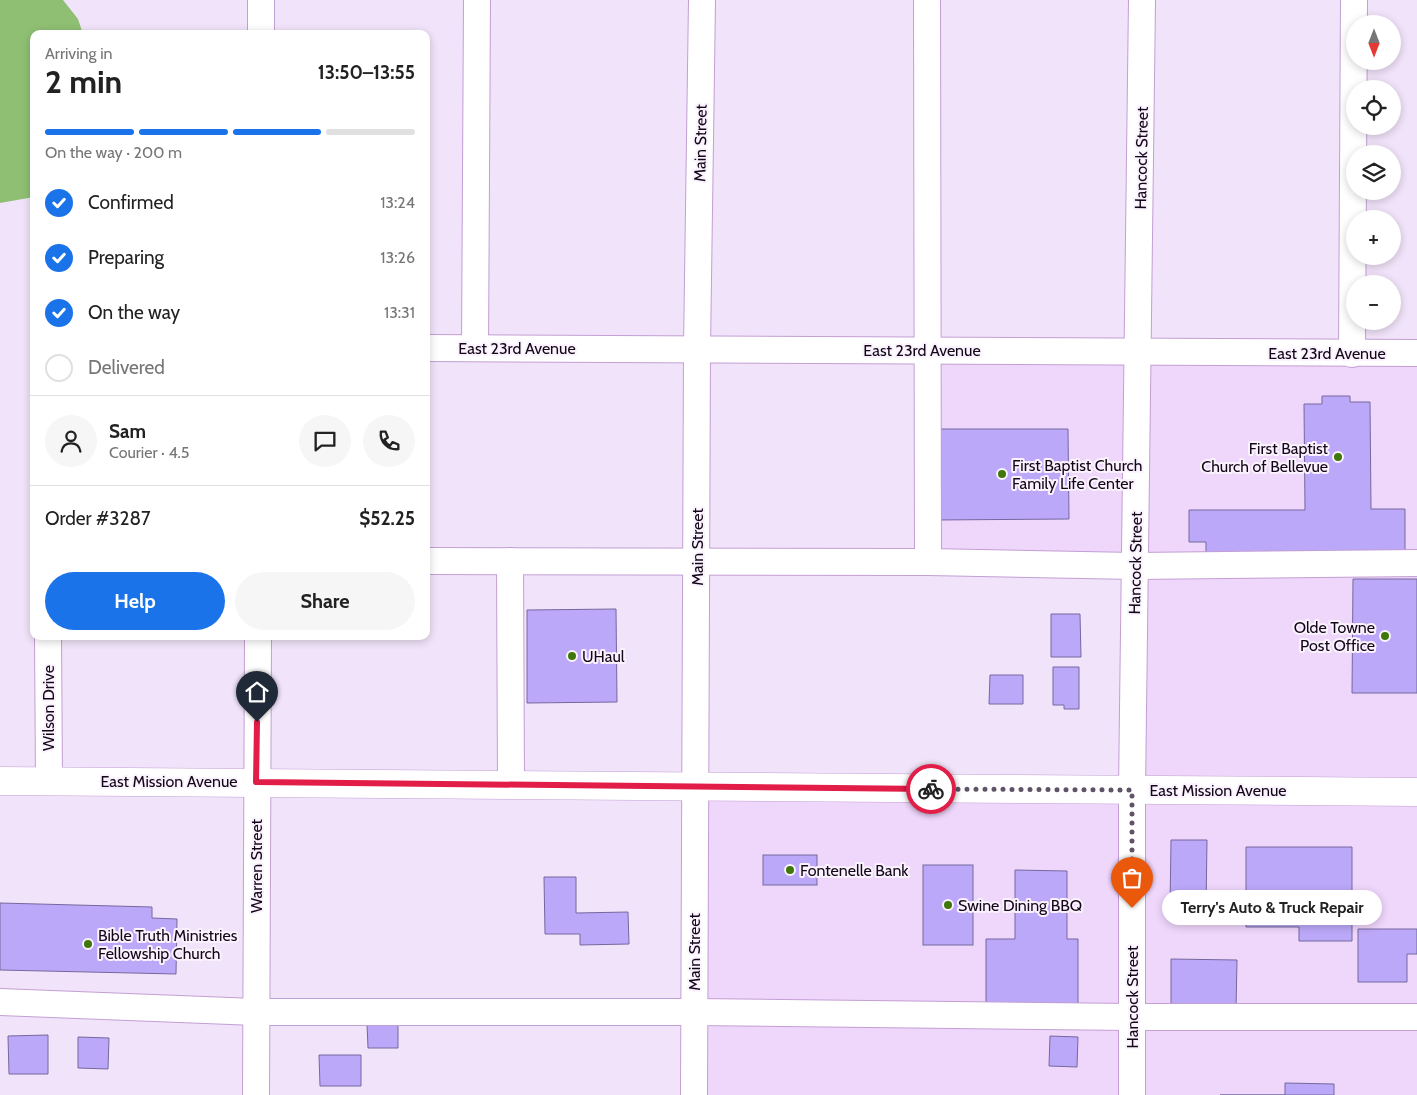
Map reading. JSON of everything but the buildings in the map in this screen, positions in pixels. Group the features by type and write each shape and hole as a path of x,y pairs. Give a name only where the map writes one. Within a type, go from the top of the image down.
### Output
{"main road":[{"name":"East Mission Avenue","path":"0,781 1417,792"}],"street":[{"path":"261,0 261,30"},
{"path":"475,348 477,0"},
{"name":"Main Street","path":"694,1095 697,348 702,0"},
{"path":"927,0 926,350 928,562"},
{"name":"Hancock Street","path":"1132,1095 1132,790 1142,0"},
{"path":"1352,354 1354,0"},
{"name":"East 23rd Avenue","path":"430,348 1417,353"},
{"path":"430,561 928,562 1135,566 1417,563"},
{"path":"510,561 511,784"},
{"name":"Wilson Drive","path":"48,640 49,780"},
{"name":"Warren Street","path":"256,1095 258,640"},
{"path":"0,1002 257,1012 694,1012 1132,1017 1417,1017"}],"shaded area":[{"path":"926,350 1417,352 1417,1095 694,1095 694,787 1132,790 1135,567 928,562"}],"green space":[{"path":"0,0 63,0 78,19 82,30 30,30 30,198 0,203"}],"way so far":[{"path":"931,789 1132,790 1132,908"}],"place":[{"name":"First Baptist Church of Bellevue","path":"1338,457"},
{"name":"First Baptist Church Family Life Center","path":"1002,474"},
{"name":"Olde Towne Post Office","path":"1385,636"},
{"name":"UHaul","path":"572,656"},
{"name":"Fontenelle Bank","path":"790,870"},
{"name":"Swine Dining BBQ","path":"948,905"},
{"name":"Terry's Auto & Truck Repair","path":"1132,908"},
{"name":"Bible Truth Ministries Fellowship Church","path":"88,944"}],"route":[{"path":"257,722 256,782 931,789"}]}
